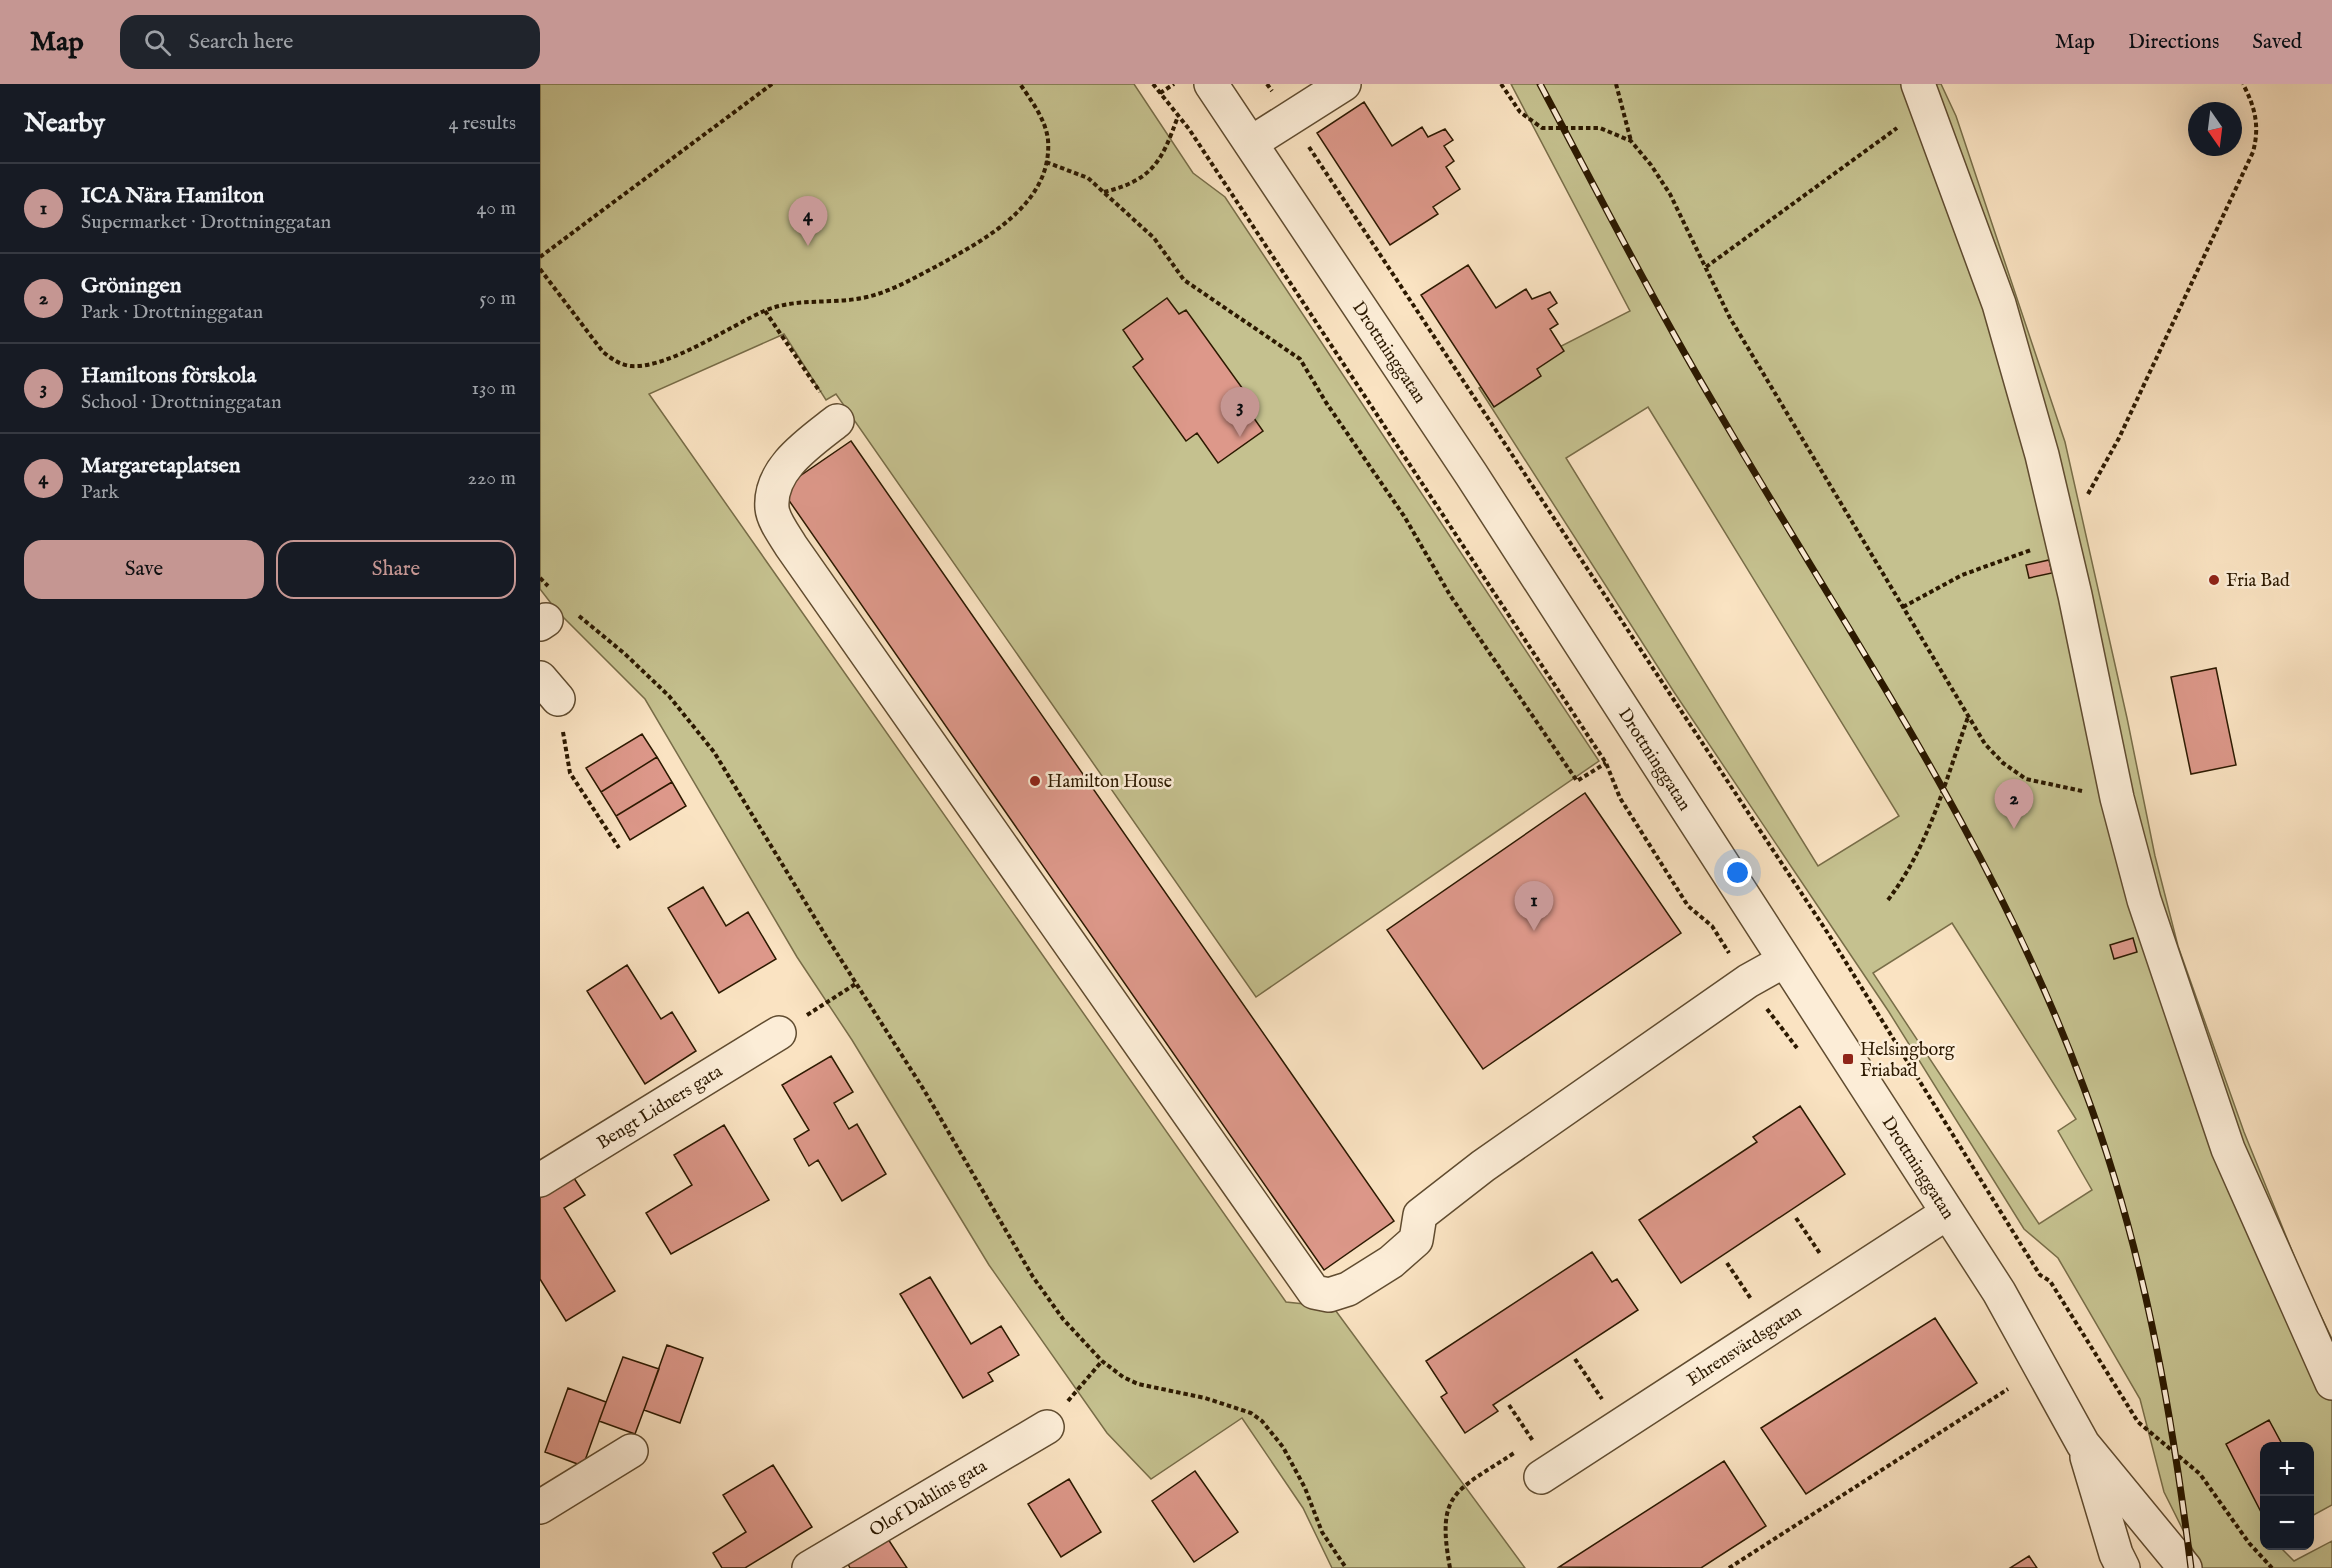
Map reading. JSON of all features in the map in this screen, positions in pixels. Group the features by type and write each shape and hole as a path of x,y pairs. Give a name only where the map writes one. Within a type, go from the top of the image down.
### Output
{"street":[{"name":"Drottninggatan","path":"1211,84 1471,474 1999,1292 2083,1444 2186,1568"},
{"path":"1251,143 1344,84"},
{"path":"1923,96 1999,304 2042,455 2062,539 2116,798 2145,900 2228,1149 2332,1383"},
{"path":"837,421 804,446 774,483 772,510 791,546 1314,1292 1329,1296 1348,1289 1390,1262 1416,1240 1420,1215 1483,1166 1748,981 1784,961"},
{"name":"Bengt Lidners gata","path":"540,1180 779,1033"},
{"name":"Ehrensvärdsgatan","path":"1540,1477 1947,1213"},
{"name":"Olof Dahlins gata","path":"809,1568 1047,1427"},
{"name":"Drottninggatan","path":"2083,1444 2116,1554 2123,1568"},
{"path":"540,1507 631,1451"}],"path":[{"path":"540,257 772,84"},
{"path":"540,269 603,352 615,362 631,366 671,357 786,303 848,301 895,288 972,247 1009,221 1026,203 1046,162 1048,141 1045,127 1020,84"},
{"path":"1153,84 1178,115 1606,763 1620,798 1688,906 1712,926 1761,1003 1785,1030"},
{"path":"1160,93 1174,84"},
{"path":"1501,84 1520,112 1542,128 1600,128 1631,141"},
{"path":"1616,84 1631,141 1670,194 1731,318 1985,744 2003,763 2026,779 2116,798"},
{"path":"1903,607 1962,575 2062,539 2119,438 2253,152 2258,134 2254,106 2242,84"},
{"path":"1706,267 1923,96"},
{"path":"1104,192 1124,187 1152,171 1168,144 1178,115"},
{"path":"1290,118 1829,935 2040,1275 2049,1281 2138,1422 2200,1474 2249,1543 2271,1568"},
{"path":"1046,162 1088,178 1154,238 1184,280 1300,359 1327,404 1404,516 1450,595 1577,781 1606,763"},
{"path":"765,311 802,364 837,421"},
{"path":"540,578 555,613 625,654 669,696 714,752 924,1090 1033,1276 1063,1319 1102,1361 1138,1384 1205,1398 1251,1413 1262,1421 1283,1448 1305,1488 1322,1532 1346,1568"},
{"path":"549,689 570,773 618,848"},
{"path":"1888,900 1904,879 1926,837 1968,716"},
{"path":"779,1033 857,983"},
{"path":"1796,1218 1822,1256"},
{"path":"1727,1263 1753,1302"},
{"path":"1575,1359 1603,1401"},
{"path":"1083,1384 1102,1361"},
{"path":"1729,1568 2008,1389"},
{"path":"1509,1405 1533,1441"},
{"path":"1450,1568 1445,1542 1445,1516 1454,1495 1480,1475"}],"shaded area":[{"path":"540,84 1134,84 1193,173 1225,197 1599,761 1256,997 836,394 826,400 784,334 649,394 1286,1302 1333,1307 1525,1568 1332,1568 1303,1508 1242,1418 1151,1479 1107,1433 989,1265 852,1040 797,957 645,699 557,611 540,589"},
{"path":"1511,84 1941,84 1956,116 2065,442 2127,718 2155,856 2178,946 2244,1132 2305,1283 2332,1339 2332,1505 2314,1515 2314,1442 2260,1442 2260,1550 2283,1550 2294,1561 2332,1541 2332,1568 2202,1568 2164,1492 2140,1399 2058,1258 2024,1229 1889,1012 1674,692 1479,388 1630,311","holes":["1648,407 1899,816 1818,866 1566,458","1952,923 2076,1119 2058,1131 2092,1190 2039,1224 1873,973"]}],"building":[{"path":"1364,102 1392,146 1422,127 1428,137 1445,129 1453,140 1444,146 1454,161 1446,167 1460,189 1433,207 1438,214 1390,245 1317,133"},
{"path":"1468,265 1496,308 1526,289 1532,299 1550,292 1557,303 1548,309 1558,324 1550,329 1564,351 1537,369 1541,376 1494,407 1421,295"},
{"path":"1167,298 1179,314 1186,310 1258,410 1251,414 1263,431 1218,463 1197,433 1186,441 1133,367 1143,359 1123,330"},
{"name":"Hamilton House","path":"851,441 1394,1221 1324,1270 781,489"},
{"path":"2049,560 2052,573 2029,578 2026,565"},
{"path":"2216,668 2236,765 2191,774 2171,677"},
{"path":"642,734 657,757 601,792 586,768"},
{"path":"657,757 672,782 616,816 601,792"},
{"path":"672,782 686,806 630,840 616,816"},
{"path":"1585,793 1681,933 1483,1069 1387,930"},
{"path":"703,887 726,926 748,912 776,959 719,993 668,908"},
{"path":"2133,938 2137,952 2114,959 2110,945"},
{"path":"627,965 661,1019 672,1012 696,1051 645,1084 587,991"},
{"path":"831,1056 853,1092 834,1103 849,1129 857,1124 886,1174 842,1201 818,1160 809,1166 794,1139 809,1130 782,1085"},
{"path":"1800,1106 1845,1174 1681,1283 1639,1220 1757,1142 1753,1137"},
{"path":"724,1125 769,1200 671,1254 646,1213 692,1185 674,1155"},
{"path":"572,1175 585,1195 564,1208 615,1291 566,1321 540,1279 540,1195"},
{"path":"1592,1252 1612,1282 1617,1279 1638,1310 1493,1405 1498,1411 1465,1433 1441,1397 1447,1393 1426,1361"},
{"path":"930,1277 971,1344 1001,1326 1019,1355 988,1373 993,1381 963,1398 900,1294"},
{"path":"1935,1318 1977,1383 1806,1494 1761,1428"},
{"path":"667,1345 703,1358 680,1423 644,1410"},
{"path":"623,1357 659,1369 635,1434 599,1421"},
{"path":"568,1388 606,1402 583,1466 545,1452"},
{"path":"2269,1420 2281,1442 2260,1442 2260,1510 2226,1444"},
{"path":"1724,1461 1766,1526 1701,1568 1559,1567"},
{"path":"773,1465 812,1527 745,1568 722,1568 713,1553 746,1532 723,1495"},
{"path":"1195,1471 1238,1532 1194,1562 1152,1501"},
{"path":"1069,1479 1101,1532 1061,1557 1028,1504"},
{"path":"888,1539 907,1568 850,1568 848,1564"},
{"path":"2029,1556 2037,1568 2010,1568"}],"railway":[{"path":"1540,84 1671,329 1766,492 1867,658 1963,825 2007,910 2048,998 2084,1088 2104,1146 2138,1265 2164,1385 2191,1568"}],"place":[{"name":"Margaretaplatsen","path":"808,246"},
{"name":"Hamiltons förskola","path":"1240,437"},
{"name":"Fria Bad","path":"2214,580"},
{"name":"Hamilton House","path":"1035,781"},
{"name":"Gröningen","path":"2014,829"},
{"name":"ICA Nära Hamilton","path":"1534,931"},
{"name":"Helsingborg Friabad","path":"1848,1059"}]}
